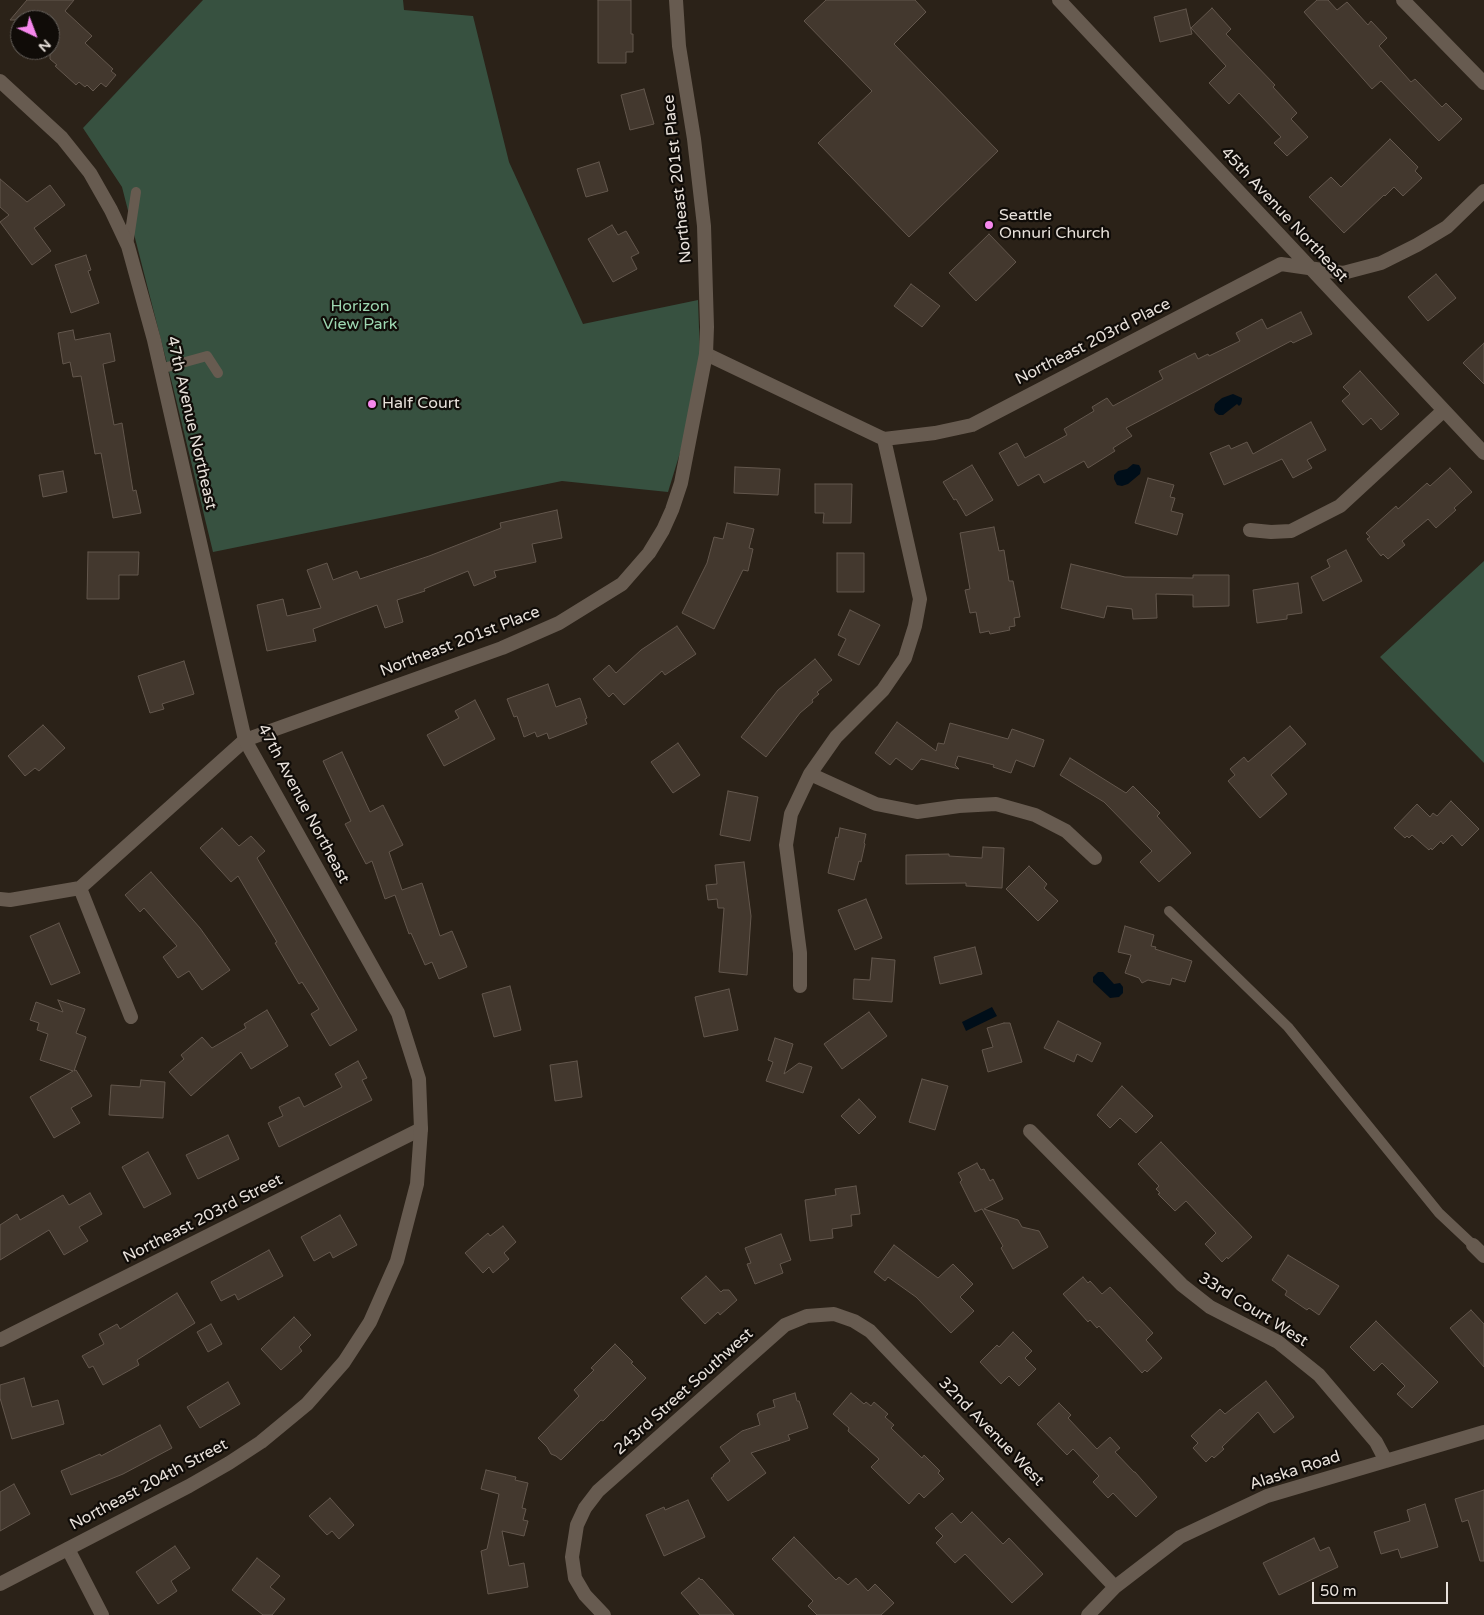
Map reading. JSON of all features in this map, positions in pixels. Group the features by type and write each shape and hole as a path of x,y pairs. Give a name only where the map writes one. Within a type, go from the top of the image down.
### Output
{"street":[{"name":"Northeast 201st Place","path":"80,888 245,740 502,648 559,623 622,584 649,553 663,530 681,483 706,354 704,226 694,138 679,46 676,0"},
{"name":"45th Avenue Northeast","path":"1059,0 1484,453"},
{"path":"1403,0 1484,83"},
{"name":"47th Avenue Northeast","path":"0,81 62,138 90,173 112,210 128,246 154,340 245,740 398,1013 419,1079 421,1129 417,1184 398,1261 370,1322 344,1362 307,1404"},
{"name":"Northeast 203rd Place","path":"884,439 935,433 972,425 1281,264 1343,273 1381,264 1447,227 1484,191"},
{"path":"706,354 884,439 920,599 915,626 905,658 883,690 836,738 810,774 791,814 786,845 800,953 800,986"},
{"path":"1250,530 1291,531 1340,506 1443,411"},
{"path":"810,774 876,804 917,812 959,806 996,804 1034,815 1066,831 1095,858"},
{"path":"0,899 10,900 80,888 131,1017"},
{"name":"Northeast 203rd Street","path":"0,1340 421,1129"},
{"name":"33rd Court West","path":"1030,1130 1182,1285 1210,1307 1278,1342 1320,1375 1376,1442 1386,1460"},
{"path":"1473,1245 1484,1256"},
{"name":"243rd Street Southwest","path":"604,1615 585,1595 575,1578 572,1558 577,1526 585,1508 598,1491 785,1325 807,1316 834,1314"},
{"name":"32nd Avenue West","path":"834,1314 854,1321 870,1331 1115,1587"},
{"name":"Northeast 204th Street","path":"0,1584 190,1486 262,1442 307,1404"},
{"name":"Alaska Road","path":"1088,1615 1115,1587 1180,1537 1260,1499 1484,1432"},
{"path":"68,1549 102,1615"}],"lane":[{"path":"128,246 136,192"},
{"path":"160,369 206,356 218,373"},
{"path":"1169,911 1288,1027 1439,1213 1473,1245"}],"green space":[{"name":"Horizon View Park","path":"203,0 403,0 404,10 473,16 509,162 583,324 698,300 701,384 668,492 562,481 213,552 122,187 83,128"},
{"path":"1484,561 1484,763 1380,657"}],"water":[{"path":"1233,394 1242,398 1241,404 1239,406 1237,404 1223,415 1216,413 1214,410 1215,404 1222,398"},
{"path":"1133,464 1139,465 1141,469 1140,474 1128,484 1117,485 1114,475"},
{"path":"1098,972 1103,972 1114,984 1120,983 1123,987 1123,993 1119,997 1110,998 1093,982 1093,977"},
{"path":"992,1007 997,1016 966,1031 962,1022"}],"building":[{"path":"27,0 74,0 65,11 92,36 85,43 113,69 111,71 116,75 106,87 101,83 93,91 87,85 85,87 79,82 76,85 55,66 57,65 51,60 60,60 60,10 18,10"},
{"path":"598,0 631,0 633,52 626,52 626,63 598,63"},
{"path":"826,0 915,0 926,12 894,44 998,151 909,237 818,143 872,91 804,21"},
{"path":"1317,0 1328,0 1337,10 1347,2 1368,25 1371,21 1387,38 1379,46 1411,82 1415,79 1442,107 1446,103 1462,119 1439,141 1381,81 1372,89 1304,12"},
{"path":"1212,8 1231,29 1226,34 1275,85 1273,87 1297,113 1291,119 1308,137 1287,156 1274,143 1281,137 1239,93 1229,104 1209,83 1226,66 1191,28"},
{"path":"1186,9 1192,34 1160,42 1154,17"},
{"path":"644,89 654,124 630,130 621,95"},
{"path":"1390,139 1418,167 1415,171 1422,178 1403,196 1394,187 1344,233 1309,197 1331,177 1341,187"},
{"path":"599,162 608,191 586,197 577,169"},
{"path":"0,179 27,202 50,185 65,205 34,228 51,251 32,265 0,222 9,215 0,207"},
{"path":"612,225 618,235 626,231 639,253 631,257 637,269 613,282 588,239"},
{"path":"989,234 1016,262 976,301 949,273"},
{"path":"86,255 91,270 88,271 99,303 71,313 55,265"},
{"path":"1436,274 1456,298 1428,321 1408,297"},
{"path":"911,284 940,306 922,327 894,306"},
{"path":"1301,312 1312,334 1293,343 1291,341 1126,428 1132,436 1113,448 1115,451 1088,468 1084,461 1044,483 1039,474 1018,486 999,453 1017,443 1025,458 1067,435 1064,429 1094,411 1092,407 1107,398 1113,406 1163,379 1159,371 1195,353 1198,359 1208,354 1209,356 1240,341 1236,333 1262,319 1267,329"},
{"path":"73,330 75,340 110,333 115,361 103,364 114,425 122,423 133,491 136,490 141,513 113,518 101,453 95,454 81,376 73,377 70,362 63,364 58,333"},
{"path":"1484,343 1484,384 1463,363"},
{"path":"1360,371 1399,414 1381,430 1371,418 1363,425 1342,401 1350,394 1343,387"},
{"path":"1311,422 1326,450 1307,460 1312,468 1293,478 1282,459 1224,485 1210,453 1229,445 1231,449 1247,442 1253,454"},
{"path":"972,465 993,500 966,516 943,482"},
{"path":"735,467 780,469 778,495 734,493"},
{"path":"1450,468 1472,492 1436,528 1428,519 1402,541 1405,545 1388,559 1383,554 1381,556 1367,539 1370,537 1366,533 1396,506 1398,509 1427,483 1430,486"},
{"path":"63,471 67,492 43,497 39,475"},
{"path":"1148,478 1174,485 1170,497 1175,498 1171,511 1183,514 1177,535 1135,523"},
{"path":"815,484 852,484 851,523 823,523 824,513 815,513"},
{"path":"557,510 562,538 532,544 536,562 494,571 496,577 474,586 468,571 424,589 425,591 397,600 403,622 385,628 377,605 313,629 316,641 267,651 257,605 283,599 287,616 321,608 307,570 327,563 333,580 357,571 360,579 429,556 501,528 500,523"},
{"path":"727,523 754,529 749,548 753,549 748,571 743,570 714,629 682,613 707,563 714,537 723,539"},
{"path":"994,527 999,551 1004,550 1009,581 1013,581 1020,617 1014,618 1015,626 1009,627 1010,630 990,634 989,631 980,633 976,612 970,613 965,590 970,589 960,533"},
{"path":"1346,550 1362,581 1323,601 1311,577 1330,567 1327,560"},
{"path":"88,552 139,552 138,575 119,575 119,599 87,599"},
{"path":"837,553 864,553 864,592 837,592"},
{"path":"1071,564 1125,577 1193,578 1193,575 1229,575 1229,606 1193,607 1193,595 1156,594 1157,618 1133,619 1132,609 1107,606 1104,618 1061,608"},
{"path":"1298,583 1302,613 1287,615 1287,619 1257,623 1253,590"},
{"path":"850,610 880,625 859,665 838,655 846,639 838,635"},
{"path":"677,626 696,654 665,675 662,671 624,705 613,693 609,697 593,679 609,665 616,673 641,650"},
{"path":"815,659 832,680 817,692 819,694 812,700 813,702 800,713 766,757 741,737 778,690"},
{"path":"184,661 194,694 162,704 164,709 150,713 138,676"},
{"path":"548,684 556,707 580,698 587,718 585,719 587,724 549,739 547,733 537,737 535,732 524,737 517,716 514,717 507,699"},
{"path":"475,700 495,739 444,766 427,735 459,718 455,711"},
{"path":"897,722 936,751 938,743 944,744 950,723 1008,739 1012,729 1044,740 1034,767 1016,760 1011,773 993,767 994,765 958,756 955,765 959,769 921,759 912,770 896,758 890,765 875,753"},
{"path":"43,725 65,748 39,771 35,768 25,776 8,756"},
{"path":"1290,726 1306,744 1271,775 1287,794 1260,818 1228,781 1235,775 1230,769 1244,757 1248,762"},
{"path":"678,743 700,775 673,793 651,762"},
{"path":"342,752 370,812 383,805 403,845 389,852 402,890 422,883 440,936 452,931 467,967 439,979 432,962 425,965 411,933 409,934 395,895 385,899 372,861 366,864 345,824 351,821 323,761"},
{"path":"1070,758 1126,793 1133,786 1160,813 1157,816 1191,853 1159,882 1140,862 1152,851 1104,802 1060,775"},
{"path":"728,791 758,797 750,841 720,835"},
{"path":"1451,801 1479,829 1462,846 1452,835 1443,844 1441,841 1432,850 1431,848 1429,850 1412,835 1409,838 1407,836 1405,838 1394,828 1417,804 1430,817 1433,813 1437,816"},
{"path":"222,828 239,846 251,836 265,851 257,858 357,1030 330,1046 311,1014 319,1009 302,982 299,984 238,876 231,882 200,848"},
{"path":"840,828 866,834 861,862 859,861 854,880 828,873 836,837 838,838"},
{"path":"983,847 1004,848 1002,888 966,886 966,883 906,884 906,855 949,854 949,856 982,858"},
{"path":"744,862 751,916 747,975 719,972 724,908 718,908 717,899 708,900 706,885 717,884 715,865"},
{"path":"1029,866 1047,884 1044,888 1058,901 1038,921 1006,889"},
{"path":"151,872 200,928 230,970 202,990 189,971 178,978 163,957 177,946 144,908 140,912 125,895"},
{"path":"866,899 882,938 855,950 838,910"},
{"path":"59,923 80,973 51,985 30,936"},
{"path":"1125,926 1154,935 1151,946 1156,947 1155,949 1192,961 1185,982 1172,978 1170,985 1148,980 1142,983 1139,978 1125,973 1131,955 1118,952"},
{"path":"975,947 982,974 940,984 934,957"},
{"path":"872,958 895,960 892,1002 853,999 854,979 870,980"},
{"path":"510,986 521,1030 494,1037 482,994"},
{"path":"729,989 738,1030 704,1037 695,997"},
{"path":"58,1000 85,1009 76,1033 86,1037 74,1071 76,1070 92,1096 71,1108 80,1123 54,1138 30,1097 73,1071 40,1060 48,1034 37,1030 39,1023 30,1020 36,1002 63,1012"},
{"path":"267,1010 288,1046 251,1069 241,1052 191,1096 169,1072 184,1059 181,1055 202,1037 212,1048 246,1028 244,1024"},
{"path":"869,1012 887,1036 842,1069 824,1044"},
{"path":"1058,1021 1101,1043 1092,1062 1077,1054 1074,1062 1044,1048"},
{"path":"1010,1023 1022,1062 988,1072 982,1050 993,1047 987,1028"},
{"path":"775,1038 793,1044 784,1074 799,1063 812,1067 803,1093 766,1081 773,1062 768,1060"},
{"path":"358,1061 367,1078 362,1080 372,1100 279,1147 268,1123 283,1116 279,1107 299,1097 304,1107 342,1087 335,1074"},
{"path":"577,1061 582,1097 555,1101 550,1065"},
{"path":"922,1079 948,1086 935,1130 909,1122"},
{"path":"141,1080 165,1082 163,1118 109,1115 111,1085 140,1087"},
{"path":"1122,1086 1153,1116 1136,1133 1120,1118 1110,1128 1097,1115"},
{"path":"859,1099 876,1117 859,1134 841,1116"},
{"path":"228,1135 239,1159 198,1179 186,1155"},
{"path":"1161,1142 1252,1237 1228,1259 1227,1257 1222,1262 1205,1244 1216,1233 1186,1201 1175,1211 1158,1194 1160,1193 1156,1189 1159,1186 1138,1164"},
{"path":"148,1152 171,1194 144,1208 122,1167"},
{"path":"977,1163 981,1170 984,1169 990,1181 993,1179 1003,1199 984,1209 1018,1220 1022,1227 1039,1231 1048,1247 1013,1269 1001,1248 1003,1246 982,1209 975,1212 960,1182 962,1180 958,1173"},
{"path":"856,1186 860,1214 851,1215 852,1226 832,1229 833,1238 810,1241 805,1200 836,1195 835,1189"},
{"path":"90,1193 102,1214 79,1227 88,1241 64,1255 49,1230 0,1260 0,1225 17,1214 20,1220 63,1195 69,1205"},
{"path":"340,1215 357,1245 333,1258 330,1252 314,1261 301,1237"},
{"path":"503,1226 516,1242 504,1253 509,1259 493,1273 489,1267 483,1273 465,1253 488,1233 490,1236"},
{"path":"781,1234 791,1260 780,1264 783,1273 755,1284 747,1264 751,1263 745,1248"},
{"path":"894,1245 938,1278 953,1264 973,1284 960,1297 974,1311 951,1333 916,1297 888,1277 885,1281 874,1272"},
{"path":"269,1250 283,1276 238,1300 235,1294 221,1301 211,1282"},
{"path":"1288,1255 1339,1286 1319,1315 1309,1308 1307,1310 1285,1295 1287,1291 1272,1280"},
{"path":"706,1276 721,1292 729,1290 737,1300 720,1315 718,1312 705,1324 681,1298"},
{"path":"1083,1277 1088,1283 1090,1281 1102,1294 1110,1287 1153,1333 1146,1340 1162,1358 1147,1372 1145,1370 1142,1373 1099,1326 1097,1328 1090,1320 1088,1322 1063,1294"},
{"path":"177,1293 195,1323 137,1360 139,1365 103,1385 93,1366 89,1368 82,1356 104,1344 99,1334 117,1324 120,1329"},
{"path":"1471,1310 1484,1324 1484,1367 1450,1328"},
{"path":"294,1317 311,1335 299,1347 302,1351 281,1370 261,1349"},
{"path":"1376,1321 1438,1382 1412,1408 1397,1394 1405,1386 1382,1363 1374,1371 1350,1347"},
{"path":"211,1324 222,1344 208,1352 197,1332"},
{"path":"1013,1332 1032,1351 1025,1358 1036,1369 1019,1386 1009,1376 1001,1384 980,1362 997,1345 999,1347"},
{"path":"615,1344 646,1378 561,1460 551,1454 538,1438 579,1396 574,1390 594,1370 591,1368"},
{"path":"24,1378 32,1407 58,1400 64,1424 12,1439 0,1398 0,1385"},
{"path":"1266,1381 1294,1417 1274,1433 1258,1412 1222,1447 1224,1449 1206,1462 1193,1448 1198,1443 1191,1436 1220,1409 1225,1414"},
{"path":"228,1382 240,1404 200,1428 187,1407"},
{"path":"795,1393 808,1428 788,1435 790,1440 751,1453 766,1473 728,1501 711,1478 730,1461 720,1447 742,1431 760,1425 757,1414 775,1407 773,1400"},
{"path":"851,1393 864,1404 866,1402 871,1406 874,1402 888,1414 885,1417 894,1425 891,1428 922,1458 924,1455 940,1471 938,1473 944,1479 924,1498 919,1493 909,1504 871,1467 879,1459 848,1431 849,1428 833,1414"},
{"path":"1059,1403 1071,1415 1068,1418 1097,1449 1110,1437 1120,1448 1115,1452 1157,1497 1136,1517 1113,1493 1108,1498 1093,1482 1099,1476 1073,1449 1067,1455 1037,1424"},
{"path":"160,1425 172,1448 123,1474 71,1495 61,1471 100,1454 101,1456"},
{"path":"486,1470 516,1477 515,1480 528,1483 522,1508 526,1509 523,1520 528,1521 524,1536 502,1531 509,1566 524,1563 528,1587 488,1594 481,1551 487,1549 499,1494 481,1489"},
{"path":"14,1484 30,1514 0,1531 0,1492"},
{"path":"1484,1490 1484,1561 1480,1561 1468,1520 1462,1522 1455,1499"},
{"path":"330,1498 354,1525 339,1539 332,1531 327,1535 309,1516"},
{"path":"688,1500 705,1537 664,1556 646,1515 664,1507 665,1510"},
{"path":"1425,1504 1438,1547 1401,1558 1398,1549 1381,1554 1374,1532 1410,1521 1407,1510"},
{"path":"972,1512 1003,1544 1009,1538 1043,1574 1012,1603 965,1554 955,1563 936,1543 943,1536 935,1528 952,1513 961,1523"},
{"path":"794,1537 836,1580 839,1577 848,1585 856,1578 868,1591 875,1584 894,1603 881,1615 817,1615 808,1606 813,1601 772,1559"},
{"path":"1314,1538 1320,1551 1329,1547 1338,1567 1279,1595 1263,1563"},
{"path":"175,1546 190,1568 171,1581 177,1591 158,1604 136,1572"},
{"path":"257,1558 280,1576 270,1587 285,1599 272,1615 263,1615 232,1590"},
{"path":"699,1578 734,1615 700,1615 681,1593"}],"place":[{"name":"Seattle Onnuri Church","path":"989,225"},
{"name":"Half Court","path":"372,404"}]}
